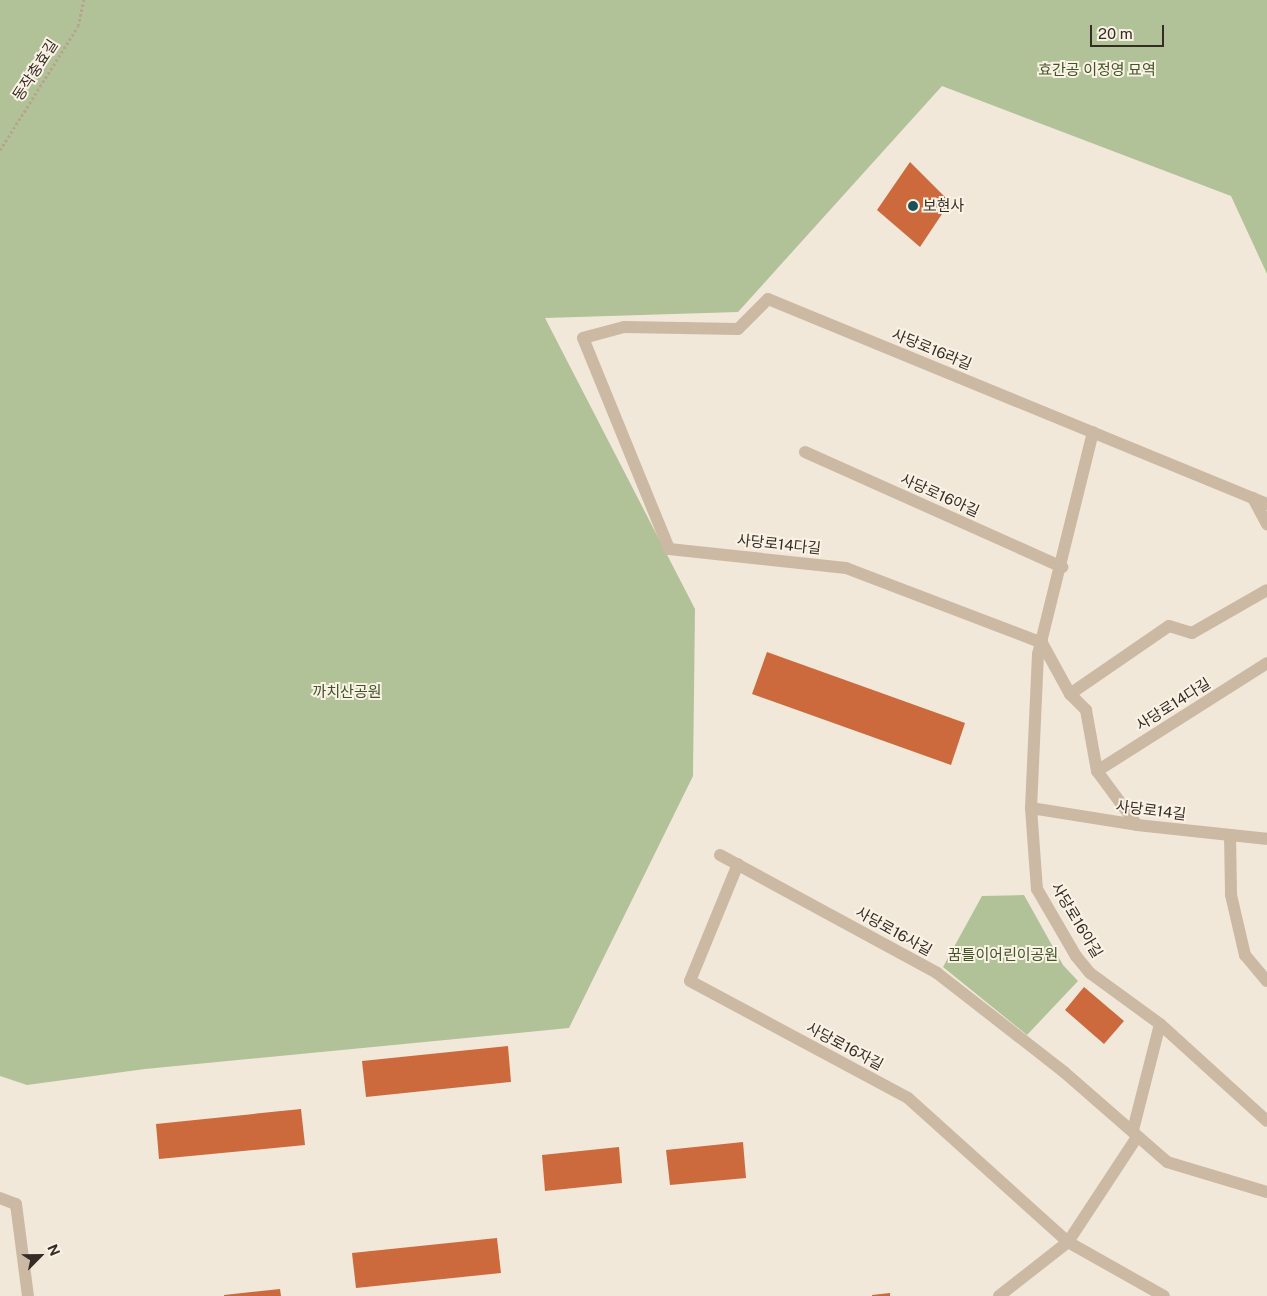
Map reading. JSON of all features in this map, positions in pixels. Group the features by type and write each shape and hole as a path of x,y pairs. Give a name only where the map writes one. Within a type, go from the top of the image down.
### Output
{"street":[{"name":"사당로16라길","path":"583,338 624,327 738,329 768,299 1267,504"},
{"name":"사당로14다길","path":"583,338 669,549 846,568 1042,643"},
{"name":"사당로16아길","path":"1093,432 1062,567 1038,654 1031,808 1037,889 1076,956 1090,973 1160,1024 1267,1121"},
{"name":"사당로16아길","path":"805,452 1062,567"},
{"path":"1252,498 1267,524"},
{"path":"1070,694 1170,626 1192,633 1267,590"},
{"path":"1042,643 1070,694 1086,710 1097,771 1137,825"},
{"name":"사당로14다길","path":"1097,771 1267,663"},
{"name":"사당로14길","path":"1031,808 1137,825 1267,839"},
{"path":"1230,835 1231,895 1245,955 1267,981"},
{"name":"사당로16사길","path":"720,855 937,972 1168,1162 1267,1192"},
{"name":"사당로16자길","path":"738,864 690,981 908,1098 1068,1242 1164,1296"},
{"path":"999,1296 1068,1242 1135,1133 1160,1024"},
{"path":"0,1198 16,1204 25,1294"}],"path":[{"name":"동작충효길","path":"0,150 78,26 84,0"}],"green space":[{"name":"까치산공원","path":"0,0 1267,0 1267,274 1231,196 942,86 738,312 545,318 695,609 693,776 569,1028 145,1069 27,1085 0,1076"},
{"name":"꿈틀이어린이공원","path":"1024,895 1063,965 1078,981 1027,1035 943,967 982,896"}],"building":[{"name":"보현사","path":"910,162 950,202 920,247 877,210"},
{"path":"767,652 965,723 951,765 752,694"},
{"path":"1084,987 1124,1021 1104,1044 1065,1010"},
{"path":"508,1046 511,1082 366,1097 362,1061"},
{"path":"301,1109 305,1145 159,1159 156,1124"},
{"path":"743,1142 746,1178 670,1185 666,1150"},
{"path":"619,1147 622,1183 545,1191 542,1155"},
{"path":"497,1238 501,1273 356,1288 352,1253"},
{"path":"280,1289 281,1296 224,1296 224,1295"},
{"path":"890,1293 890,1296 872,1296 872,1295"}],"place":[{"name":"보현사","path":"913,206"}],"park label":[{"name":"효간공 이정영 묘역","path":"1097,70"}]}
